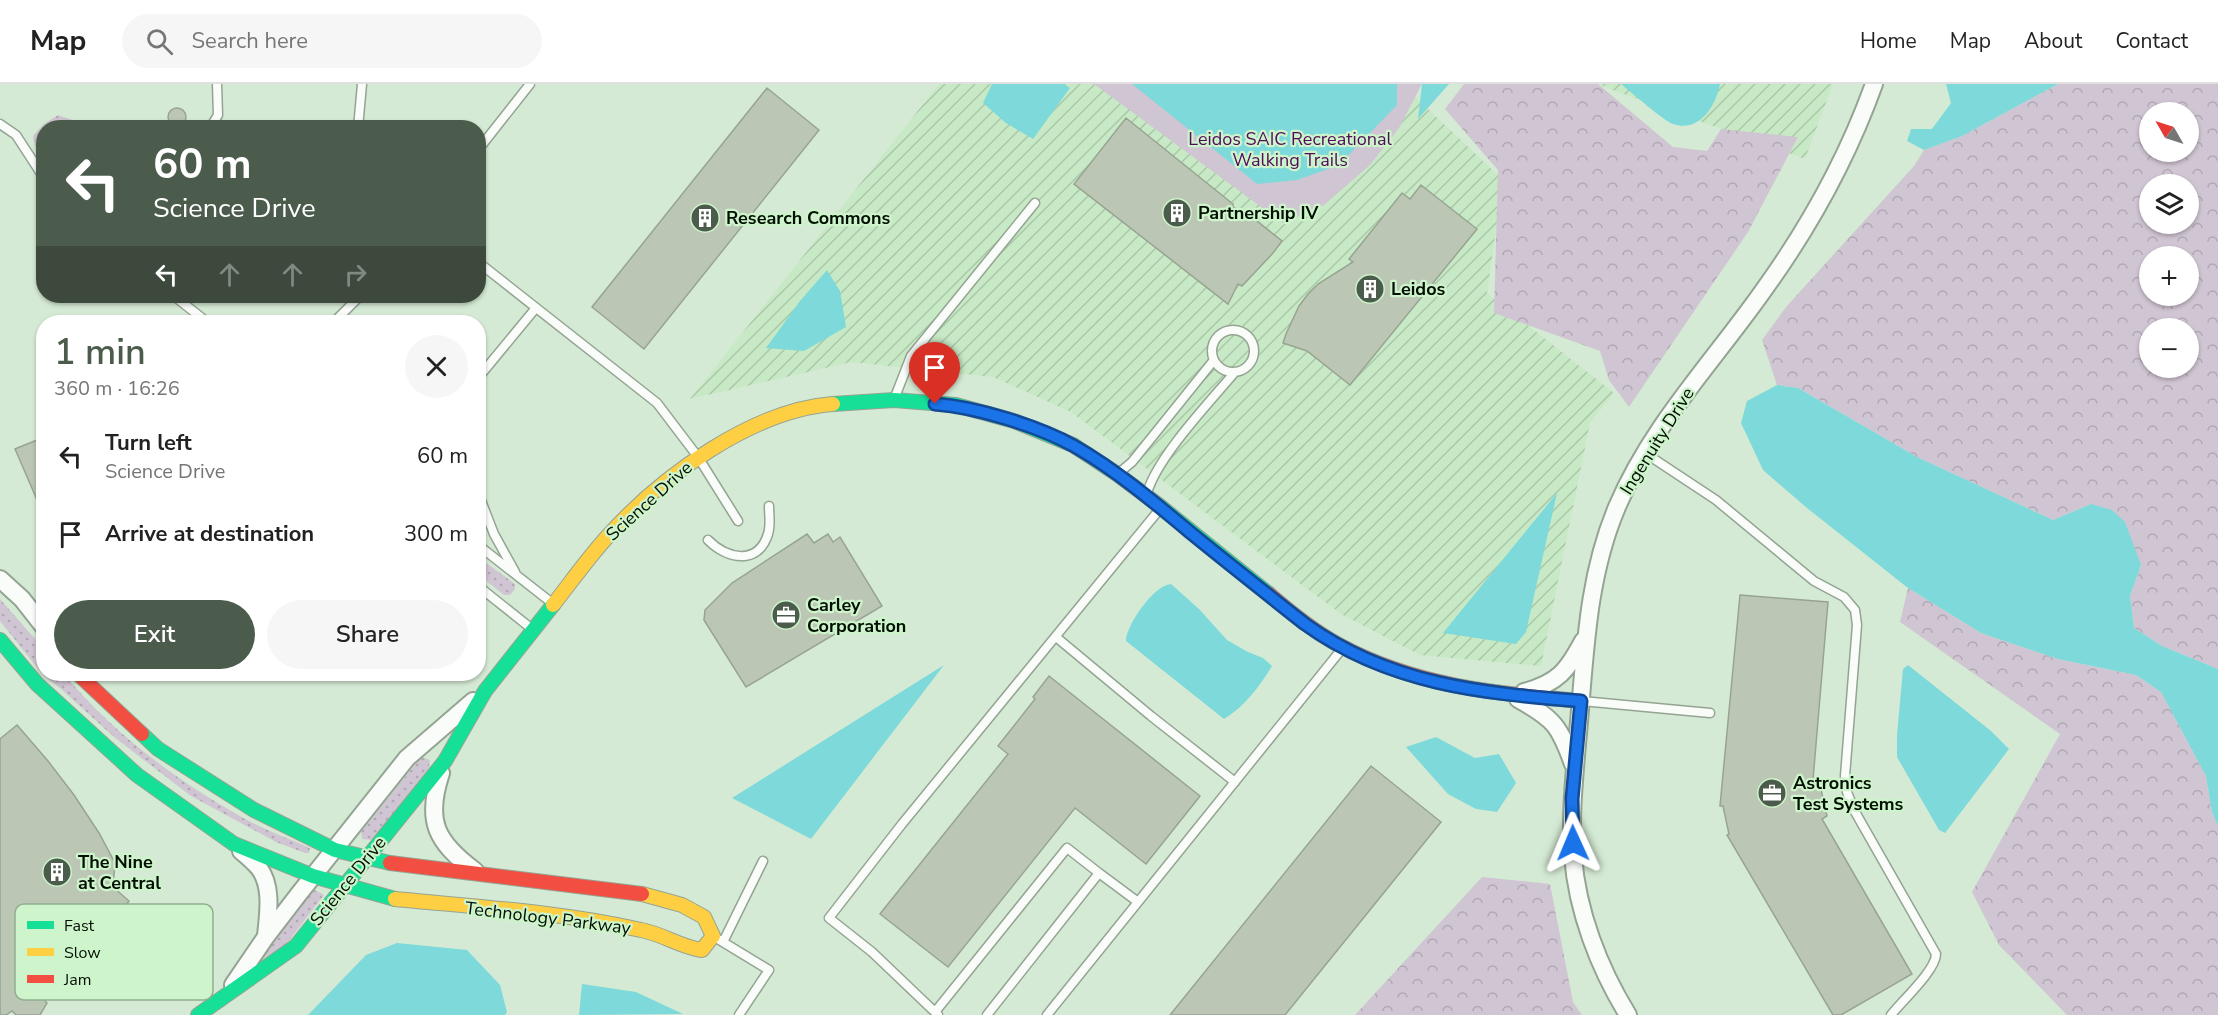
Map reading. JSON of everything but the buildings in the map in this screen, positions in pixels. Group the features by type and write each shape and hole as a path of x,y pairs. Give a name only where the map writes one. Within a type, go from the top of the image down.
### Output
{"street":[{"name":"Ingenuity Drive","path":"1628,1015 1599,959 1580,901 1573,848 1572,799 1592,587 1604,542 1622,496 1645,453 1673,410 1764,291 1816,212 1846,155 1874,84"},
{"name":"Science Drive","path":"198,1015 296,946 446,761 485,691 608,536 661,485 698,457 756,426 811,406 894,400 956,405 1014,421 1073,445 1117,474 1305,624 1344,648 1392,669 1463,689 1512,696 1581,701"},
{"path":"0,579 22,599 36,617"},
{"path":"1512,696 1544,687 1559,676 1572,660 1587,634"},
{"name":"Technology Parkway","path":"0,640 37,684 137,775 234,844 313,876 390,898 566,917 644,930 687,948 702,950 718,939 704,917 682,905 633,891 397,864 335,850 254,810 158,749 84,681"},
{"name":"Science Drive","path":"229,991 313,876 407,758 485,691"},
{"path":"1512,696 1542,712 1552,721 1563,736 1575,770"},
{"path":"446,761 434,795 436,825 441,839 453,855 478,873"},
{"path":"234,844 259,868 264,878 269,908 266,938"}],"lane":[{"path":"215,120 218,115 217,84"},
{"path":"359,120 362,84"},
{"path":"486,140 530,84"},
{"path":"0,124 16,135 36,166"},
{"path":"894,400 911,356 1035,203"},
{"path":"486,269 657,404 698,457 738,520"},
{"path":"183,303 198,315"},
{"path":"341,315 353,303"},
{"path":"486,368 535,309"},
{"path":"1146,496 1152,477 1158,469 1235,372 1246,368 1254,356 1252,342 1243,332 1229,330 1216,338 1212,350 1214,360 1222,369 1235,372"},
{"path":"1117,474 1132,462 1214,360"},
{"path":"1645,453 1716,500 1814,581 1840,594 1855,610 1857,625 1845,776 1847,792 1854,810 1936,954 1936,960 1930,969 1891,1015"},
{"path":"708,540 718,550 731,555 746,556 759,551 768,536 769,506"},
{"path":"1138,902 1067,848 936,1014 872,952 829,918 902,824 1161,507"},
{"path":"486,514 494,534 517,575"},
{"path":"486,551 555,605"},
{"path":"486,592 534,630"},
{"path":"1056,637 1235,782"},
{"path":"1047,1015 1344,648"},
{"path":"1581,701 1710,713"},
{"path":"740,1015 769,970 718,939 763,861"},
{"path":"987,1015 1099,873"}],"shaded area":[{"path":"939,84 1138,84 1409,91 1503,180 1487,293 1614,393 1590,423 1541,666 1420,655 1341,614 1071,412 993,377 851,362 690,399"},
{"path":"1596,84 1833,84 1805,159"}],"green space":[{"name":"Leidos SAIC Recreational Walking Trails","path":"1094,84 1422,84 1399,128 1370,165 1324,205 1283,223"},
{"path":"1464,84 1598,84 1673,147 1707,151 1721,129 1798,137 1748,232 1629,407 1609,380 1600,351 1494,313 1498,170 1445,109"},
{"path":"2058,84 2218,84 2218,669 2162,646 2134,628 2130,596 2141,565 2091,504 2053,520 1917,457 1798,388 1777,385 1762,340 1786,307 1914,166 1924,150 1962,136"},
{"path":"58,115 72,120 50,120"},
{"path":"36,133 36,148 35,146 33,136"},
{"path":"486,563 515,584 515,589 510,595 504,595 486,581"},
{"path":"1908,588 1981,633 2058,659 2136,675 2161,692 2206,776 2212,812 2218,826 2218,1015 2067,1015 1999,945 1972,892 2060,734 1900,622"},
{"path":"0,599 36,640 36,666 0,621"},
{"path":"51,681 70,681 104,717 174,775 251,822 310,848 309,853 276,842 191,796 114,737"},
{"path":"421,757 430,760 429,768 372,840 362,839 361,832"},
{"path":"1482,877 1550,884 1573,1002 1582,1015 1355,1015"},
{"path":"315,890 324,895 285,946 258,961 307,896"}],"water":[{"path":"992,84 1064,84 1070,88 1033,139 1006,123 983,103"},
{"name":"Leidos SAIC Recreational Walking Trails","path":"1132,84 1397,84 1397,105 1339,165 1297,180 1257,184"},
{"path":"1422,84 1449,84 1418,119"},
{"path":"1621,84 1720,84 1715,100 1705,115 1699,121 1683,126 1669,122"},
{"path":"1946,84 2058,84 1962,136 1924,150 1907,141 1911,129 1932,129 1951,103"},
{"path":"827,270 840,291 846,327 804,351 766,348 800,301"},
{"path":"1777,385 1798,388 1917,457 2053,520 2091,504 2112,510 2125,522 2141,565 2130,596 2134,628 2162,646 2218,669 2218,826 2212,812 2206,776 2161,692 2136,675 2058,659 1981,633 1908,588 1763,470 1741,423 1747,401"},
{"path":"1557,493 1526,632 1516,644 1443,633"},
{"path":"1171,584 1199,609 1227,640 1263,658 1272,666 1251,696 1224,719 1126,641 1131,625 1149,598 1164,586"},
{"path":"944,665 811,839 732,798"},
{"path":"1908,665 1991,731 2009,749 1945,833 1939,830 1897,757 1903,669"},
{"path":"1436,737 1475,758 1499,754 1516,783 1497,812 1476,809 1448,794 1406,747"},
{"path":"397,943 467,950 500,985 507,1012 505,1015 308,1015 366,955"},
{"path":"582,984 636,992 683,1014 579,1015"}],"traffic: fast":[{"path":"833,404 894,400 956,405 1014,421 1073,445 1161,507 1269,594"},
{"path":"198,1015 296,946 445,761 485,691 553,605"},
{"path":"0,640 37,684 137,775 234,844 313,876 395,899"},
{"path":"142,734 158,749 254,810 335,850 390,863"}],"traffic: slow":[{"path":"553,605 608,536 654,491 681,470 710,450 771,419 802,409 833,404"},
{"path":"395,899 519,911 611,924 649,932 702,950 713,936 704,917 682,905 642,894"}],"traffic: jam":[{"path":"1269,594 1329,640 1367,659 1397,670 1457,686 1581,701"},
{"path":"85,681 142,734"},
{"path":"390,863 642,894"}],"place":[{"name":"Partnership IV","path":"1177,213"},
{"name":"Research Commons","path":"705,218"},
{"name":"Leidos","path":"1370,289"},
{"name":"Carley Corporation","path":"786,615"},
{"name":"Astronics Test Systems","path":"1772,793"},
{"name":"The Nine at Central","path":"57,872"}],"route":[{"path":"935,404 956,405 1014,421 1073,445 1161,507 1305,624 1365,658 1414,676 1463,689 1512,696 1581,701 1572,799 1573,843"}]}
